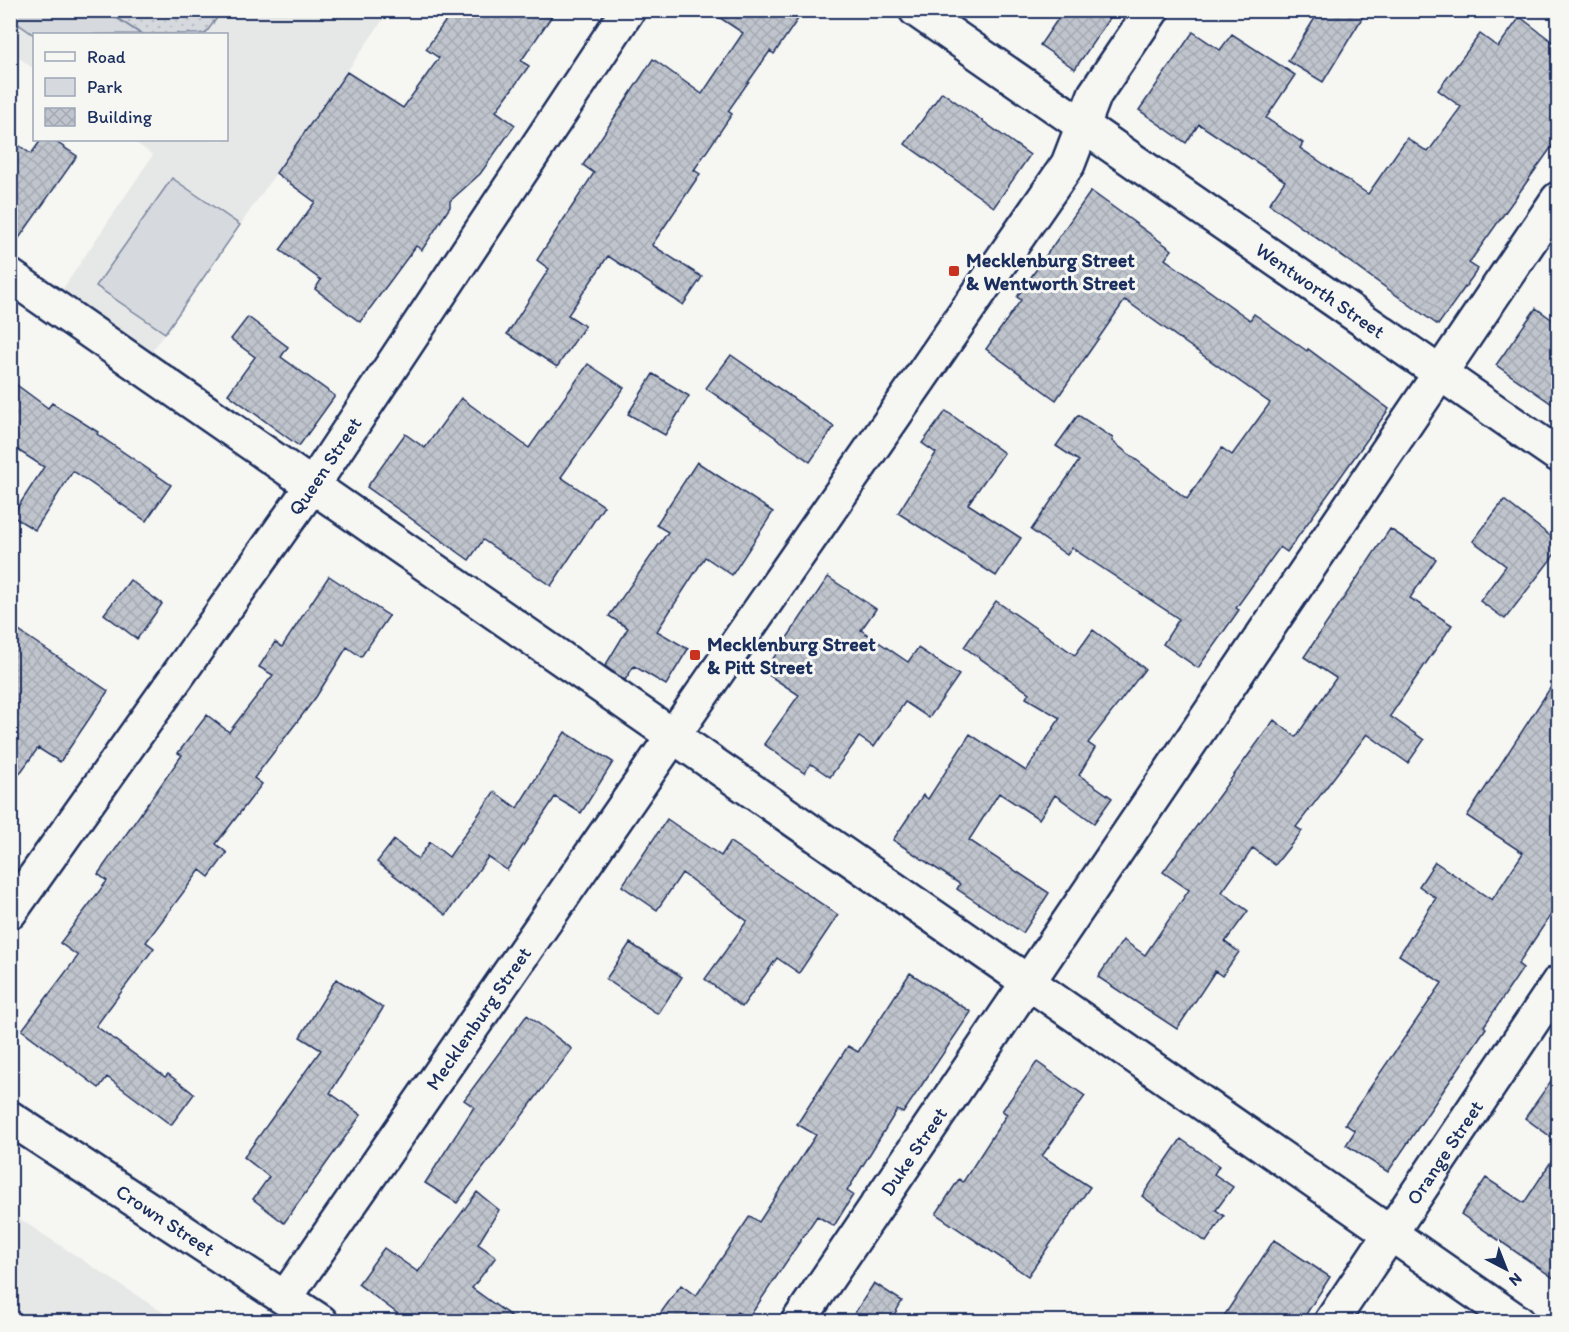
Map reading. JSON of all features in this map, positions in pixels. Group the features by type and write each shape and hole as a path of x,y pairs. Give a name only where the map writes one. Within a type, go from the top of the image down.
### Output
{"street":[{"name":"Queen Street","path":"10,912 312,486 628,10"},
{"name":"Wentworth Street","path":"916,10 1558,455"},
{"path":"1083,126 1095,94 1152,10"},
{"name":"Mecklenburg Street","path":"285,1298 1068,164 1083,126"},
{"name":"Duke Street","path":"798,1322 1558,199"},
{"path":"10,276 1518,1322"},
{"name":"Orange Street","path":"1331,1322 1558,983"},
{"name":"Crown Street","path":"10,1118 321,1322"}],"shaded area":[{"path":"11,11 389,11 141,367 52,305 153,155 133,141 228,141 228,33 33,33 33,68 11,52"},
{"path":"10,1213 15,1216 176,1321 11,1321"}],"green space":[{"path":"11,10 106,11 139,33 33,34 11,19"},
{"path":"216,10 220,14 206,33 139,33 106,11"},
{"path":"172,178 240,225 165,333 96,286"}],"building":[{"path":"453,10 556,10 521,61 529,66 496,111 515,125 480,174 450,201 450,207 422,250 416,246 360,322 315,289 321,280 280,250 315,202 276,173 347,72 403,108 439,58 426,49"},
{"path":"708,10 804,10 774,54 770,51 728,111 732,114 694,170 700,174 652,245 702,277 683,305 608,256 568,315 585,326 557,367 507,334 549,269 537,260 594,173 583,165 653,59 702,94 743,33"},
{"path":"1064,10 1115,10 1075,69 1040,45"},
{"path":"1320,10 1367,10 1323,82 1288,61"},
{"path":"1520,17 1558,46 1558,138 1469,263 1478,269 1438,325 1269,204 1285,181 1199,124 1186,143 1139,110 1193,32 1220,50 1232,34 1295,75 1266,118 1303,143 1300,148 1368,194 1407,138 1428,152 1461,107 1438,90 1480,34 1498,47"},
{"path":"942,92 1030,155 994,207 905,144"},
{"path":"10,139 31,154 40,141 54,141 77,156 10,251"},
{"path":"1091,191 1172,250 1165,259 1250,320 1254,314 1307,351 1308,349 1389,409 1287,552 1280,547 1236,608 1239,610 1198,668 1163,644 1179,619 1072,548 1067,555 1031,530 1079,461 1056,446 1078,415 1113,438 1112,441 1187,499 1222,448 1232,455 1270,403 1125,300 1056,400 986,349 1021,300 1017,297"},
{"path":"1536,308 1558,324 1558,408 1496,365"},
{"path":"248,317 288,347 281,357 335,396 299,446 228,394 255,357 231,339"},
{"path":"731,355 834,427 810,462 706,388"},
{"path":"588,364 624,388 561,477 604,506 551,586 483,540 469,560 367,487 405,434 425,448 461,398 529,448"},
{"path":"653,374 689,396 665,435 628,414"},
{"path":"10,380 48,408 52,403 98,432 97,434 171,485 146,521 73,471 35,530 12,516 44,467 10,445"},
{"path":"946,411 1004,453 968,504 1021,538 996,576 898,513 936,453 922,443"},
{"path":"697,462 773,512 732,575 705,557 657,631 688,649 666,685 634,666 625,680 605,666 628,628 609,616 668,532 656,525"},
{"path":"1504,500 1558,542 1558,550 1505,619 1480,601 1506,566 1473,541"},
{"path":"1390,529 1436,559 1410,598 1452,625 1390,716 1424,740 1408,763 1367,734 1296,827 1302,831 1275,865 1253,848 1222,892 1248,911 1225,942 1239,952 1222,976 1215,971 1177,1029 1098,977 1123,940 1145,955 1189,890 1163,872 1274,720 1296,737 1336,678 1304,657"},
{"path":"329,576 389,616 361,657 347,647 316,697 254,778 262,784 216,844 227,853 209,877 200,870 146,942 154,948 96,1026 165,1077 168,1074 194,1094 171,1125 107,1077 99,1088 22,1030 78,956 60,943 107,881 98,874 182,755 178,753 207,715 229,732 273,675 259,667 275,642 282,647"},
{"path":"828,577 876,609 861,630 908,662 918,648 959,675 929,718 905,702 874,747 859,737 830,777 811,764 804,773 764,744 799,695 764,672"},
{"path":"130,580 162,604 137,639 104,614"},
{"path":"996,601 1075,655 1093,630 1145,669 1088,743 1095,748 1079,775 1112,798 1094,823 1055,795 1039,819 999,793 969,840 1049,893 1023,933 957,889 960,884 893,840 923,795 928,799 970,734 1026,771 1060,718 1026,698 1029,693 964,647"},
{"path":"10,625 108,691 60,762 38,748 10,787"},
{"path":"1558,676 1558,904 1518,964 1523,968 1484,1026 1486,1028 1388,1172 1346,1145 1355,1131 1345,1124 1442,983 1399,955 1436,898 1419,886 1435,862 1492,900 1523,853 1467,816"},
{"path":"565,732 613,762 581,813 555,797 507,870 488,857 446,915 377,862 394,840 418,859 430,842 449,857 494,792 517,808"},
{"path":"667,819 721,856 730,842 838,915 799,973 777,958 742,1007 705,979 747,921 682,873 657,910 622,886"},
{"path":"630,943 682,977 658,1014 606,979"},
{"path":"910,973 971,1012 903,1113 897,1110 847,1191 853,1195 834,1226 817,1216 748,1319 737,1312 730,1322 654,1322 681,1285 696,1296 750,1216 759,1222 816,1135 797,1124 848,1046 858,1052"},
{"path":"336,979 383,1008 330,1093 361,1115 284,1223 253,1199 269,1177 244,1157 321,1050 300,1037"},
{"path":"527,1015 572,1049 457,1203 425,1183 474,1107 464,1100"},
{"path":"1037,1062 1085,1096 1042,1156 1090,1187 1028,1276 936,1214 959,1179 963,1182 1007,1114 1002,1111"},
{"path":"1558,1071 1558,1142 1525,1118"},
{"path":"1181,1139 1219,1166 1214,1174 1233,1187 1216,1210 1224,1216 1206,1242 1142,1196"},
{"path":"1558,1151 1558,1281 1461,1214 1486,1178 1524,1203"},
{"path":"477,1192 499,1210 478,1244 496,1257 472,1288 519,1322 409,1322 358,1284 384,1248 418,1272"},
{"path":"1274,1240 1330,1277 1301,1322 1220,1322"},
{"path":"874,1283 902,1301 890,1322 849,1322"}],"place":[{"name":"Mecklenburg Street & Wentworth Street","path":"954,271"},
{"name":"Mecklenburg Street & Pitt Street","path":"695,655"}]}
